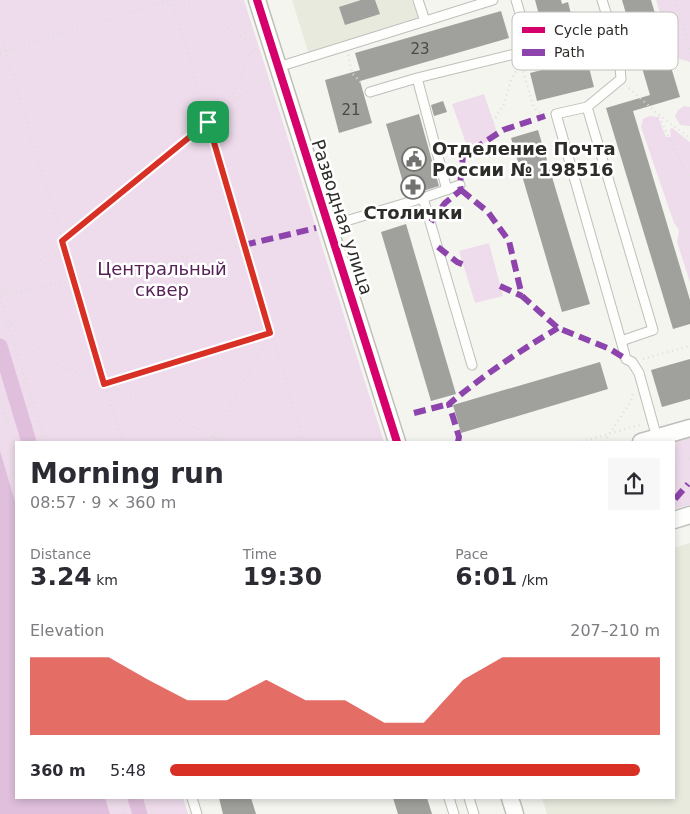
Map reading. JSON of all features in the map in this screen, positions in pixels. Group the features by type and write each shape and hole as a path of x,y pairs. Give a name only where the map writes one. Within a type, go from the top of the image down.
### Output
{"street":[{"name":"Разводная улица","path":"257,0 397,441"},
{"path":"645,441 690,428"},
{"path":"675,520 690,515"},
{"path":"510,799 515,814"}],"lane":[{"path":"418,0 425,22"},
{"path":"278,67 493,0"},
{"path":"516,0 520,12"},
{"path":"602,0 606,12"},
{"path":"370,92 417,78 512,55"},
{"path":"620,70 620,79 587,107 556,114 626,359 632,362 639,373 657,438"},
{"path":"417,78 448,190"},
{"path":"587,107 652,330 621,340"},
{"path":"329,226 460,185"},
{"path":"423,198 472,365"},
{"path":"192,799 197,814"},
{"path":"449,799 454,814"},
{"path":"470,799 474,814"}],"path":[{"path":"0,53 172,0 304,441"},
{"path":"180,0 252,44 255,49 248,55 239,81 226,107"},
{"path":"676,0 690,54"},
{"path":"0,30 104,384 123,441"},
{"path":"345,46 352,72 370,92"},
{"path":"527,70 523,71 534,108 545,116 556,114"},
{"path":"0,296 6,288 62,241 264,78"},
{"path":"620,79 659,116 690,138"},
{"path":"659,116 690,180"},
{"path":"0,296 244,245"},
{"path":"0,296 45,441"},
{"path":"8,321 62,367 104,384 222,441"},
{"path":"104,384 270,333"},
{"path":"211,441 270,333"},
{"path":"632,362 690,346"},
{"path":"605,441 631,401 639,373"},
{"path":"0,398 15,449"},
{"path":"585,441 653,421"},
{"path":"675,463 690,458"},
{"path":"675,489 690,484"},
{"path":"120,799 125,814"},
{"path":"147,799 152,814"}],"shaded area":[{"path":"292,0 424,0 431,21 310,58"},
{"path":"0,451 15,502 15,799 105,799 110,814 0,814"},
{"path":"690,543 690,814 547,814 542,799 675,799 675,548"}],"green space":[{"name":"Центральный сквер","path":"0,0 244,0 384,441 15,441 15,799 183,799 188,814 0,814"},
{"path":"656,0 690,0 690,62 678,58 678,12 660,12"},
{"path":"484,94 498,135 469,152 452,104"},
{"path":"684,106 690,107 690,126 680,125 675,116 678,110"},
{"path":"649,116 658,117 666,137 671,137 670,129 672,128 690,142 690,282 677,242 679,230 674,223 641,127 643,119"},
{"path":"489,243 503,296 475,303 459,251"},
{"path":"690,436 690,505 675,509 675,441 671,441"}],"building":[{"path":"361,0 375,0 380,14 345,25 339,7"},
{"path":"535,0 561,0 562,4 568,2 570,12 538,12"},
{"path":"622,0 651,0 655,12 626,12"},
{"path":"501,11 509,38 360,81 372,123 339,133 325,80 360,70 355,53"},
{"path":"542,70 590,70 594,87 537,101 530,73"},
{"path":"643,70 672,70 680,97 633,111 690,300 690,324 673,329 606,108 650,95"},
{"path":"443,101 447,112 434,116 431,105"},
{"name":"Отделение Почта России № 198516","path":"419,114 439,186 407,196 386,124"},
{"path":"538,130 590,304 562,312 511,138"},
{"path":"406,224 456,394 431,401 381,232"},
{"path":"690,359 690,399 662,407 651,370"},
{"path":"600,362 608,389 461,433 453,405"},
{"path":"219,799 251,799 256,814 223,814"},
{"path":"393,799 427,799 432,814 398,814"}],"waterway":[{"path":"0,346 29,441"},
{"path":"135,799 140,814"}],"marked path":[{"path":"431,222 445,203 461,190 463,156 503,130 545,116"},
{"path":"461,190 488,212 509,241 522,296 558,328 610,349 626,359"},
{"path":"244,245 316,228"},
{"path":"438,247 457,262 464,265"},
{"path":"500,286 522,296"},
{"path":"458,441 459,437 449,404 502,364 558,328"},
{"path":"414,413 449,404"},
{"path":"675,499 688,484"}],"cycle path":[{"path":"257,0 397,441"}],"place":[{"name":"Отделение Почта России № 198516","path":"414,159"},
{"name":"Столички","path":"413,187"}],"route":[{"path":"208,122 270,333 104,384 62,241 208,122"}]}
